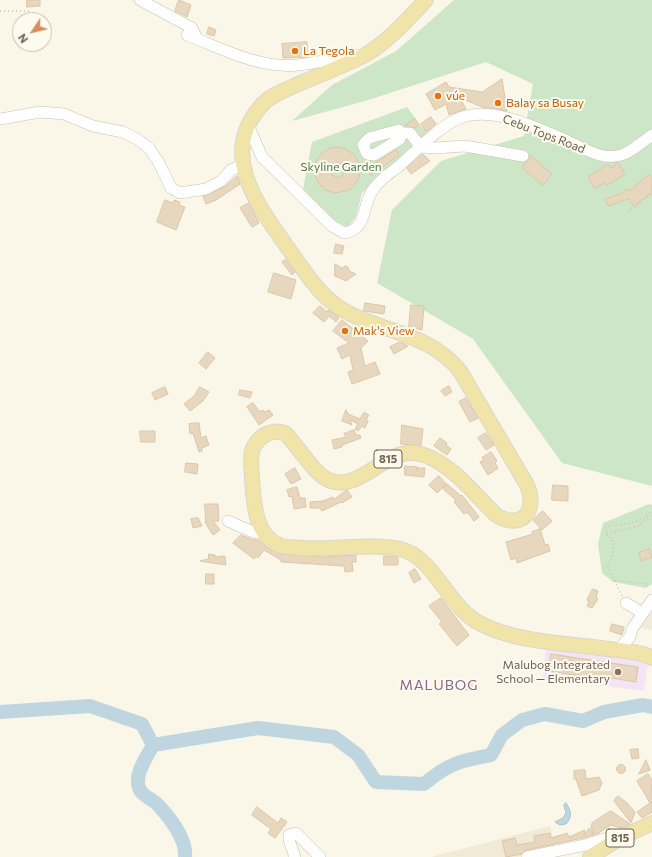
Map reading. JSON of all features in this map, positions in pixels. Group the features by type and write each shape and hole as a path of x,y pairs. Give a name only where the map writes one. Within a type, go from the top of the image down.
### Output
{"main road":[{"name":"815","path":"426,0 395,32 364,55 276,94 261,105 248,125 242,141 242,165 247,182 260,207 320,291 336,305 348,312 418,338 439,350 453,362 460,371 531,495 530,509 523,518 511,522 504,520 496,516 452,472 434,460 423,455 413,453 401,454 385,460 352,480 343,482 332,481 322,476 285,433 274,431 268,433 254,446 252,455 254,505 256,515 264,533 278,545 286,547 382,547 406,551 417,558 466,615 479,623 498,631 530,639 621,651 652,658"},
{"name":"815","path":"590,857 620,838 652,823"}],"street":[{"path":"140,0 192,28 192,37 255,62 274,66 298,65 348,56 364,55"},
{"name":"Cebu Tops Road","path":"248,125 262,157 332,226 344,234 354,232 361,223 366,202 375,187 445,127 476,110 509,118 562,138 593,153 610,156 624,154 652,135"},
{"path":"0,119 40,112 64,114 93,126 123,132 137,139 149,148 159,163 171,188 180,193 206,189 221,181 231,170 242,165"},
{"path":"401,133 410,133 421,147 435,148 465,146 522,156"},
{"path":"228,521 253,532 264,533"},
{"path":"621,651 624,643 630,637 632,629 652,600"},
{"path":"626,602 643,612"},
{"path":"526,857 586,846 624,832 634,831"},
{"path":"295,857 288,840 289,835 296,833 320,857"}],"path":[{"path":"0,12 32,11"},
{"path":"628,212 652,194"},
{"path":"626,602 608,566 613,555 614,542 606,534 606,526 631,524 640,520 652,510"},
{"path":"606,534 638,526 652,514"},
{"path":"614,580 647,584"}],"shaded area":[{"path":"652,603 652,630 636,627"},
{"path":"546,645 648,662 644,691 543,678"},
{"path":"550,826 556,849 517,857 431,857"}],"green space":[{"path":"454,0 652,0 652,486 562,463 473,339 377,283 392,210 441,161 524,136 533,84 486,62 365,101 292,121 332,85 396,51"},
{"name":"Skyline Garden","path":"407,107 429,137 362,193 356,217 348,227 330,219 303,189 312,142"},
{"path":"649,504 652,505 652,584 646,588 613,582 602,573 598,544 603,523"}],"water":[{"path":"566,803 570,811 570,816 566,824 560,825 555,822 563,818 566,813 564,805"}],"building":[{"path":"27,0 40,0 40,6 27,7"},
{"path":"179,0 191,5 187,17 175,11"},
{"path":"209,27 216,30 214,36 207,34"},
{"name":"La Tegola","path":"307,42 308,57 283,58 282,44"},
{"path":"502,79 507,111 482,107 460,98 466,109 449,115 446,104 435,110 426,94 446,82 449,87 482,92"},
{"path":"431,117 436,124 426,132 421,124"},
{"path":"415,119 419,125 414,128 406,126 406,125"},
{"path":"330,148 343,148 354,154 358,161 360,169 359,177 350,190 335,193 325,190 319,184 315,176 314,168 317,159 322,153","holes":["338,163 343,165 345,170 343,175 338,178 332,175 330,170 333,165"]},
{"path":"396,150 399,155 371,175 367,169"},
{"path":"423,154 430,161 411,174 407,168"},
{"path":"531,156 552,174 543,185 522,168"},
{"path":"618,163 625,174 606,186 604,183 595,189 588,177 608,164 611,168"},
{"path":"649,175 652,179 652,192 634,206 628,199 608,206 605,199 620,194 627,189 629,191"},
{"path":"237,176 240,184 216,200 206,204 203,196 224,187"},
{"path":"165,200 173,203 174,200 180,202 179,205 185,207 176,230 157,222"},
{"path":"249,203 259,223 252,227 240,208"},
{"path":"336,244 344,246 342,254 334,253"},
{"path":"286,260 295,272 292,275 282,262"},
{"path":"335,264 342,268 345,266 348,267 349,271 356,274 346,281 335,276"},
{"path":"274,273 296,280 291,299 268,292"},
{"path":"365,303 385,306 384,314 364,311"},
{"path":"411,305 424,306 422,330 409,327"},
{"path":"320,306 327,312 328,310 339,317 336,322 329,316 324,322 313,313"},
{"path":"342,320 368,341 361,348 365,366 375,362 380,374 352,384 348,372 353,370 350,355 342,359 337,348 349,343 333,331"},
{"path":"400,342 408,346 394,354 390,347"},
{"path":"208,352 215,358 206,369 199,363"},
{"path":"449,386 452,392 445,396 441,391"},
{"path":"165,387 168,394 155,400 152,393"},
{"path":"200,387 209,392 203,401 190,411 184,404 194,396"},
{"path":"240,390 252,392 250,398 239,395"},
{"path":"466,398 478,418 470,422 459,402"},
{"path":"253,403 260,412 263,410 265,412 269,410 273,415 259,425 247,407"},
{"path":"346,410 348,414 360,419 364,412 369,415 366,420 368,421 365,428 362,426 358,431 355,429 358,424 350,420 352,425 342,421"},
{"path":"199,423 201,438 206,436 209,445 202,448 202,451 199,452 193,433 190,434 189,424"},
{"path":"402,425 423,429 421,446 401,444"},
{"path":"354,430 356,435 360,435 361,438 334,449 332,440 346,437 344,434"},
{"path":"140,431 155,431 155,442 141,442"},
{"path":"486,433 494,445 486,450 478,438"},
{"path":"440,438 447,443 446,445 451,449 447,455 434,446"},
{"path":"491,452 497,461 495,463 498,468 488,475 480,462 484,460 482,458"},
{"path":"186,463 198,464 197,474 185,472"},
{"path":"405,466 418,467 417,470 419,468 425,468 424,477 405,475"},
{"path":"295,468 301,479 291,484 285,474"},
{"path":"439,476 446,484 437,493 429,485"},
{"path":"447,484 461,496 462,495 479,517 474,521 467,512 464,514 454,502 456,500 443,489"},
{"path":"553,485 568,486 568,501 552,500"},
{"path":"297,487 300,498 305,498 306,507 294,509 292,496 289,497 287,490"},
{"path":"347,490 352,497 342,503 341,502 322,511 320,508 310,508 310,502 323,501 333,497 334,499"},
{"path":"205,504 218,504 219,521 213,521 220,530 213,535 206,524"},
{"path":"543,511 552,521 542,530 533,520"},
{"path":"198,518 202,526 193,528 191,519"},
{"path":"540,529 545,545 548,544 550,551 517,563 516,558 511,560 506,542 533,534 532,532"},
{"path":"241,535 258,540 266,547 280,554 325,557 356,555 356,562 352,562 353,571 345,572 344,566 281,562 281,560 264,550 258,558 256,556 254,559 233,543"},
{"path":"649,549 652,557 641,561 639,553"},
{"path":"209,554 215,555 215,557 225,556 226,565 200,561 208,559"},
{"path":"384,556 398,557 398,565 384,565"},
{"path":"415,569 421,579 414,583 409,573"},
{"path":"206,574 214,574 214,584 206,584"},
{"path":"593,589 598,591 596,598 598,599 592,608 587,606 589,601 587,600"},
{"path":"441,598 469,635 457,646 439,624 442,622 429,606"},
{"path":"612,624 624,627 622,635 610,631"},
{"path":"551,654 638,667 636,682 587,674 586,677 549,671"},
{"path":"464,682 472,682 472,690 464,690"},
{"path":"638,749 639,758 632,759 630,750"},
{"path":"646,760 650,770 639,774"},
{"path":"621,764 626,769 621,774 616,769"},
{"path":"585,770 586,779 599,777 602,783 599,790 582,796 576,779 574,779 574,771"},
{"path":"648,774 652,780 652,812 642,818 637,812 650,803 637,781"},
{"path":"618,796 635,812 631,823 614,801"},
{"path":"257,807 278,823 281,818 287,822 275,838 268,833 271,829 252,815"},
{"path":"611,811 630,824 621,828 611,825 597,834 526,850 521,854 506,857 502,841 515,838 517,845 535,842 534,836 550,833 551,838 567,833 569,837 585,830 584,836 589,828 593,834 591,826 592,823"}],"waterway":[{"path":"153,745 258,728 334,737 358,755 376,782 424,784 448,767 463,761 491,755 502,735 522,720 545,714 583,721 604,712 643,705 652,707"},
{"path":"0,712 90,706 142,724 153,745 139,773 139,787 143,793 159,806 173,823 181,837 185,850 185,857"}],"place":[{"name":"La Tegola","path":"295,51"},
{"name":"vúe","path":"438,96"},
{"name":"Balay sa Busay","path":"498,103"},
{"name":"Mak's View","path":"345,331"},
{"name":"Malubog Integrated School — Elementary","path":"618,672"}],"district":[{"name":"MALUBOG","path":"439,685"}]}
